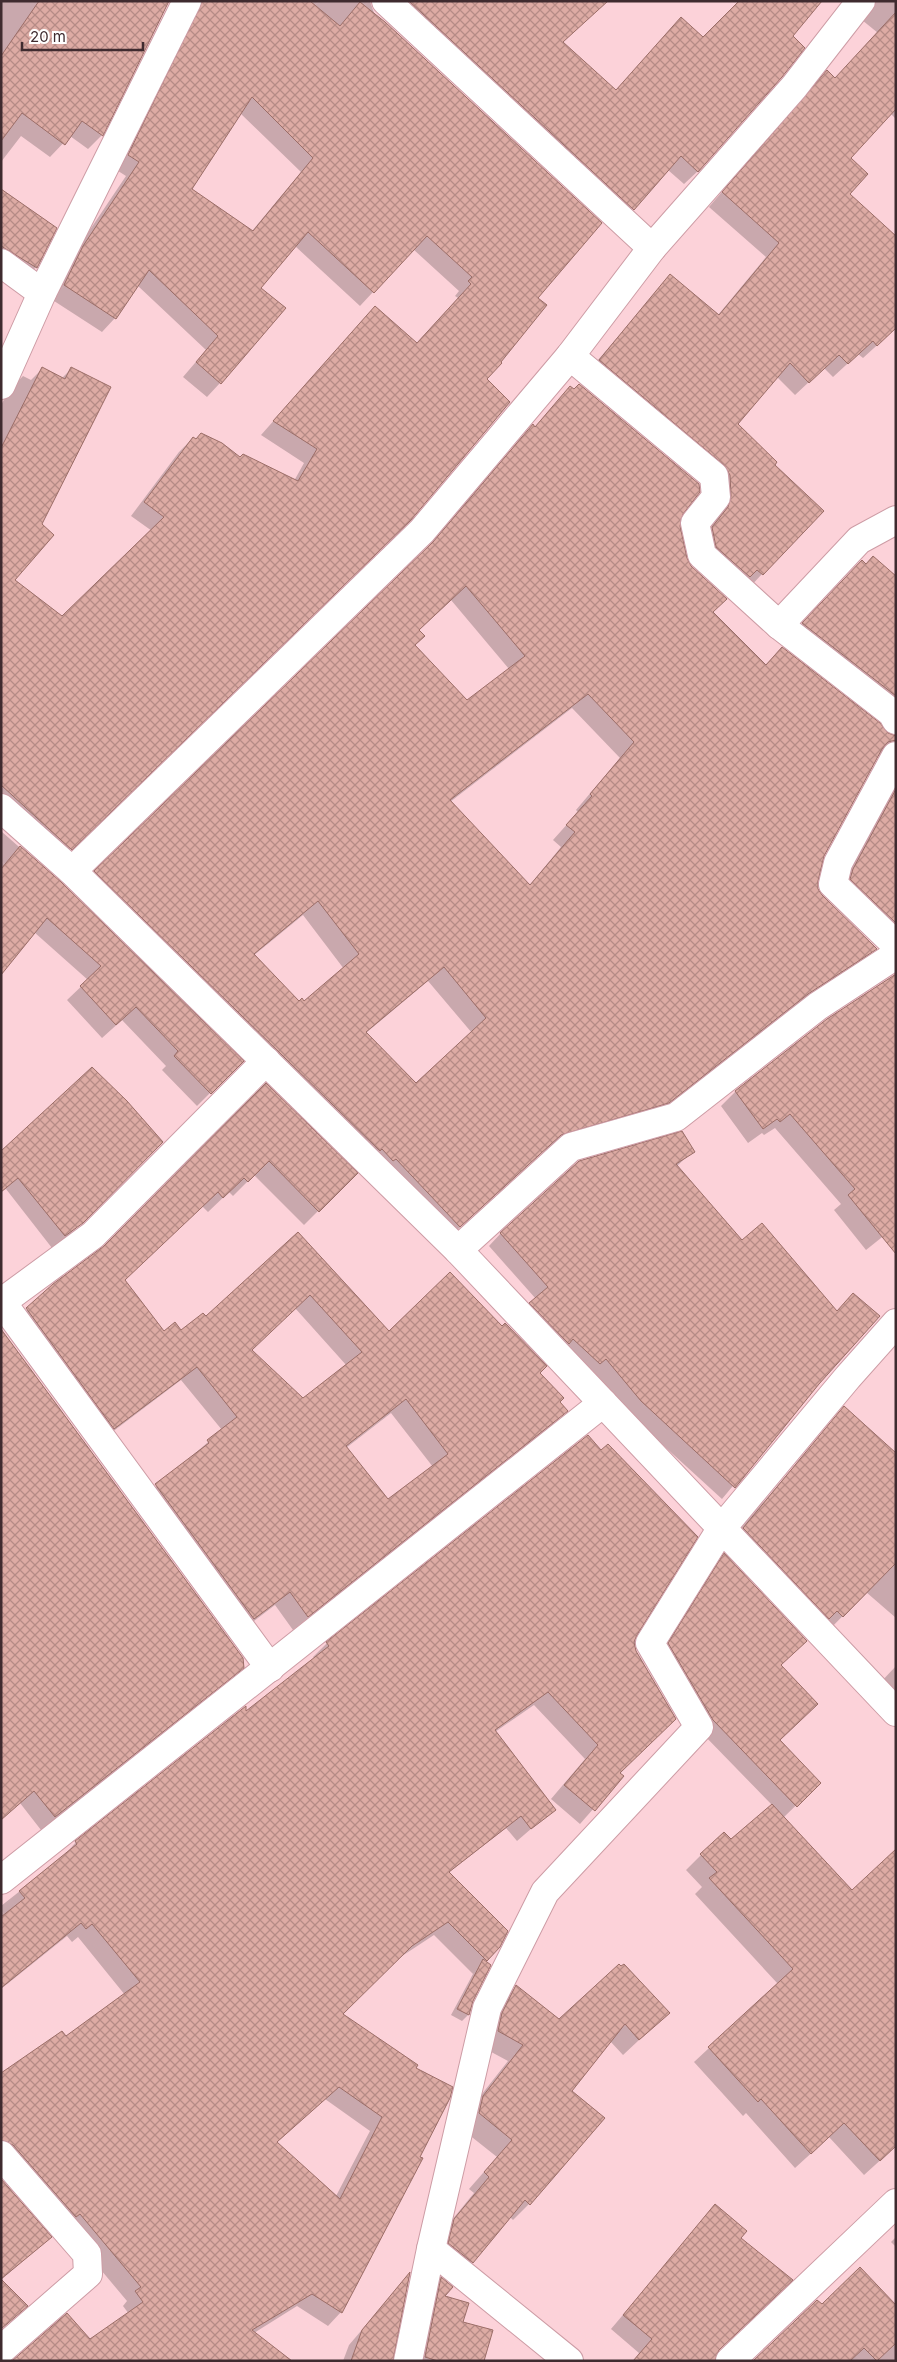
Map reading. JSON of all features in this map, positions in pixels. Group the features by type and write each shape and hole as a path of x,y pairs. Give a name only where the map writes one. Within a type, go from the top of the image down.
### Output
{"street":[{"path":"1,385 42,293 186,1"},
{"path":"386,1 652,248"},
{"path":"72,871 422,531 570,356 652,248 794,87 861,1"},
{"path":"1,263 42,293"},
{"path":"570,356 714,476 716,496 695,523 702,556 779,625 892,713 896,720"},
{"path":"779,625 859,540 896,520"},
{"path":"896,756 838,862 833,884 896,945"},
{"path":"1,808 72,871 458,1250 896,1712"},
{"path":"458,1250 571,1147 676,1117 818,1006 896,955"},
{"path":"266,1061 93,1235 2,1301 270,1668"},
{"path":"408,2361 430,2249 487,2008 545,1892 699,1727 650,1643 721,1529 848,1376 896,1323"},
{"path":"1,1880 603,1403"},
{"path":"1,2155 87,2254 88,2274 1,2350"},
{"path":"730,2361 896,2203"},
{"path":"430,2249 568,2361"}],"building":[{"path":"39,1 169,1 103,136 82,121 65,145 22,113 1,141 1,56"},
{"path":"202,1 310,1 340,26 360,2 385,22 602,223 538,298 547,305 502,363 487,379 510,402 411,520 72,850 1,785 1,448 42,367 65,379 71,367 111,387 42,524 54,535 15,580 62,616 164,517 144,502 193,437 196,439 201,433 222,443 240,457 243,454 298,481 317,449 273,421 375,306 417,343 471,284 468,281 472,277 427,236 374,293 308,232 261,288 286,308 221,384 196,362 218,336 149,270 116,319 64,285 83,246 139,162 128,155","holes":["252,97 313,158 253,231 192,189"]},
{"path":"409,1 608,1 563,42 616,90 681,17 703,37 739,1 822,1 793,36 805,48 782,77 698,172 681,156 634,210"},
{"path":"896,12 896,109 851,158 868,174 850,194 896,236 896,328 877,346 873,341 848,364 839,355 809,383 790,363 738,424 777,462 775,465 824,511 763,575 757,570 750,577 716,547 712,527 728,507 731,496 730,475 724,465 599,360 670,274 719,315 779,243 722,192 827,70 835,78"},
{"path":"1,189 57,228 37,268 1,246"},
{"path":"579,384 699,484 700,492 683,514 680,526 687,558 691,566 727,599 713,612 766,665 782,647 880,723 888,733 896,736 896,740 888,742 882,749 824,856 818,881 818,889 822,895 877,949 808,994 669,1103 561,1135 460,1227 396,1159 393,1161 382,1149 380,1151 94,871 433,542 533,424 535,427 570,386 574,389","holes":["466,586 525,656 467,700 415,645 425,636 419,630","588,694 634,742 590,794 592,796 566,825 575,832 530,885 450,800","318,901 359,954 304,1001 302,998 299,1001 254,954","444,967 486,1018 416,1083 366,1032"]},
{"path":"873,556 896,576 896,696 802,623 862,560 866,564"},
{"path":"896,789 896,923 850,879 853,869"},
{"path":"20,846 61,882 244,1061 211,1094 174,1056 178,1051 136,1007 116,1025 80,986 101,966 47,918 1,975 1,869"},
{"path":"896,974 896,1254 848,1195 855,1189 790,1114 780,1122 777,1119 763,1129 735,1091 827,1019"},
{"path":"92,1067 127,1101 163,1142 83,1223 65,1236 18,1178 1,1192 1,1151"},
{"path":"266,1083 358,1173 319,1212 269,1161 248,1182 244,1178 223,1198 218,1192 125,1280 164,1331 175,1322 181,1330 203,1313 206,1316 298,1232 389,1331 450,1272 502,1326 505,1323 547,1366 540,1373 564,1398 560,1402 568,1411 308,1617 290,1592 254,1619 155,1484 209,1443 207,1440 237,1417 197,1367 114,1429 26,1308 53,1284 104,1246","holes":["310,1295 362,1352 303,1398 252,1350","406,1399 448,1454 388,1499 346,1446"]},
{"path":"682,1131 695,1152 676,1164 742,1240 762,1223 837,1311 853,1293 880,1316 819,1384 735,1488 641,1401 606,1359 600,1364 573,1339 569,1344 529,1303 548,1287 500,1233 579,1161"},
{"path":"1,1329 243,1658 244,1668 55,1817 34,1791 1,1820"},
{"path":"844,1406 896,1453 896,1563 843,1617 837,1611 829,1619 743,1528"},
{"path":"588,1435 601,1450 608,1444 698,1537 634,1642 636,1651 676,1719 620,1773 624,1776 595,1811 564,1785 598,1745 548,1692 495,1730 556,1810 531,1829 521,1816 449,1872 508,1931 500,1947 487,1961 448,1922 412,1946 343,2014 418,2065 416,2068 453,2087 450,2098 420,2157 423,2158 342,2313 312,2294 252,2330 292,2361 12,2361 67,2313 90,2339 143,2302 135,2291 141,2287 80,2214 76,2217 13,2145 1,2140 1,2073 62,2031 66,2036 140,1982 92,1924 86,1929 81,1923 1,1988 1,1917 25,1898 19,1891 77,1844 75,1841 246,1706 246,1711 329,1646 326,1642","holes":["339,2087 382,2117 340,2199 277,2142"]},
{"path":"724,1553 807,1641 781,1665 818,1704 780,1740 821,1783 797,1807 713,1720 668,1643"},
{"path":"772,1804 852,1890 896,1849 896,2146 880,2161 844,2123 811,2154 761,2099 758,2102 708,2047 793,1969 709,1878 717,1872 700,1854 724,1832 731,1839"},
{"path":"483,1959 491,1965 473,2001 469,2015 457,2009"},
{"path":"619,1964 621,1966 624,1964 670,2013 639,2040 625,2024 572,2091 605,2118 530,2205 525,2200 473,2263 448,2243 454,2219 489,2177 484,2172 512,2140 479,2113 483,2096 523,2045 498,2031 502,2013 516,1985 559,2019"},
{"path":"1,2179 52,2237 1,2279"},
{"path":"715,2204 747,2231 741,2238 793,2280 719,2350 715,2361 633,2361 652,2339 623,2315"},
{"path":"860,2267 896,2305 896,2343 877,2361 864,2348 850,2361 753,2361 817,2300 822,2304"},
{"path":"410,2272 393,2361 351,2361 362,2330"},
{"path":"441,2277 453,2287 445,2296 469,2303 463,2322 493,2330 484,2361 438,2361 425,2357"},
{"path":"1,2279 28,2306 1,2329"}]}
